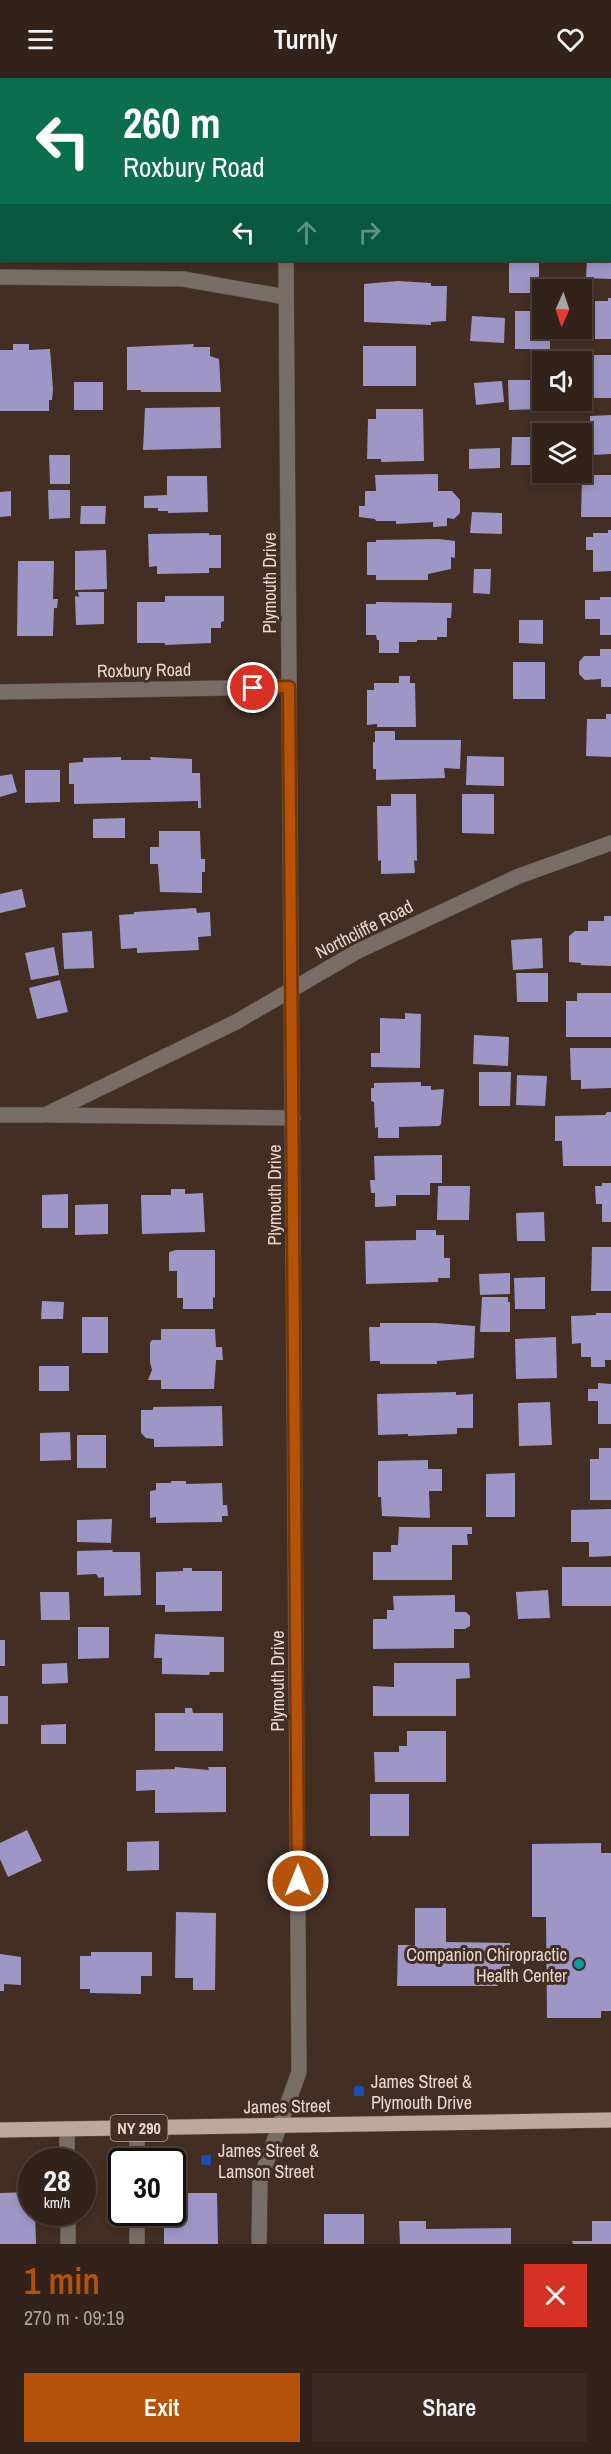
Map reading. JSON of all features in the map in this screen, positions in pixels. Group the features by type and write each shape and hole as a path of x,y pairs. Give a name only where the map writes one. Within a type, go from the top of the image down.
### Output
{"main road":[{"name":"James Street","path":"0,2130 611,2120"}],"street":[{"name":"Plymouth Drive","path":"260,2244 260,2180 299,2072 286,261"},
{"path":"0,277 183,279 286,297"},
{"name":"Roxbury Road","path":"0,692 289,687"},
{"name":"Northcliffe Road","path":"45,1115 236,1022 358,951 519,876 611,843"},
{"name":"Northcliffe Road","path":"0,1115 293,1118"},
{"path":"137,2128 137,2148"},
{"path":"67,2129 67,2148"},
{"path":"68,2226 68,2244"},
{"path":"137,2226 137,2244"}],"building":[{"path":"509,261 539,261 539,279 532,279 532,293 509,293"},
{"path":"587,261 611,261 611,279 586,278"},
{"path":"398,281 447,286 446,321 431,322 431,325 364,322 364,284"},
{"path":"608,298 611,298 611,339 595,339 595,301 608,301"},
{"path":"515,311 532,311 532,339 550,339 550,349 515,349"},
{"path":"472,316 505,318 504,343 470,341"},
{"path":"13,344 29,344 29,350 50,349 53,389 52,400 49,400 49,411 0,411 0,350 13,350"},
{"path":"194,344 193,347 210,347 210,356 219,359 221,392 127,390 127,347"},
{"path":"363,346 416,346 416,386 363,386"},
{"path":"592,355 611,355 611,398 592,398"},
{"path":"508,380 532,380 532,409 509,410"},
{"path":"502,381 504,402 476,405 474,383"},
{"path":"74,382 103,382 103,410 74,410"},
{"path":"220,407 221,448 143,450 145,408"},
{"path":"376,409 423,409 424,461 381,462 381,459 367,459 368,419 376,419"},
{"path":"611,415 611,454 592,455 590,416"},
{"path":"512,437 532,437 532,465 511,465"},
{"path":"500,448 500,468 469,469 469,449"},
{"path":"49,455 70,455 70,484 50,484"},
{"path":"438,474 438,491 452,491 460,500 460,513 454,519 447,518 447,526 433,527 433,522 396,524 396,521 376,521 359,517 359,506 365,506 365,491 376,491 375,475"},
{"path":"592,475 611,475 611,517 581,517 582,483 592,483"},
{"path":"167,476 207,476 208,512 168,513 168,511 158,511 158,508 144,508 144,496 167,495"},
{"path":"48,490 70,490 70,518 49,519"},
{"path":"11,491 11,516 0,517 0,492"},
{"path":"81,506 106,506 105,524 80,524"},
{"path":"472,512 502,513 502,534 470,533"},
{"path":"608,530 611,530 611,571 593,572 593,550 586,550 586,537 593,537 593,533 608,533"},
{"path":"209,533 209,535 221,535 221,568 209,568 209,573 157,574 157,566 149,567 148,534"},
{"path":"439,539 455,541 455,558 451,557 451,569 428,574 428,580 376,580 376,575 367,575 367,542"},
{"path":"106,550 107,589 75,590 75,551"},
{"path":"18,561 54,561 53,599 58,599 57,608 54,608 53,636 17,636"},
{"path":"474,569 491,569 490,594 473,593"},
{"path":"78,592 104,592 104,624 76,625 75,596 79,597"},
{"path":"165,596 224,596 224,621 221,622 221,628 211,628 211,643 165,645 165,643 137,643 137,602 165,602"},
{"path":"600,597 611,597 611,635 600,635 600,619 585,619 585,600 600,600"},
{"path":"376,602 452,603 451,618 447,618 447,637 437,637 437,640 399,642 399,653 379,653 379,640 376,635 366,635 366,604 376,604"},
{"path":"519,620 543,620 543,644 519,643"},
{"path":"600,649 611,649 611,687 601,687 601,679 585,680 579,674 579,662 584,656 600,656"},
{"path":"513,662 545,662 545,699 513,699"},
{"path":"399,676 410,676 410,683 415,683 416,727 367,725 367,690 374,690 374,683 399,683"},
{"path":"606,714 611,714 611,757 586,756 587,719 606,719"},
{"path":"375,731 395,731 395,740 461,740 460,769 444,768 445,778 376,780 376,769 373,769"},
{"path":"467,756 504,757 504,786 466,785"},
{"path":"121,757 121,760 151,760 150,757 192,759 192,773 200,773 201,808 198,808 198,801 74,804 74,784 69,784 69,763 83,762 83,758"},
{"path":"25,770 60,770 60,802 25,803"},
{"path":"12,774 17,792 0,797 0,776"},
{"path":"391,794 416,794 417,861 414,860 415,873 381,874 381,860 378,861 377,806 391,806"},
{"path":"462,794 494,794 494,834 462,833"},
{"path":"125,818 125,838 93,838 93,819"},
{"path":"159,831 200,831 201,859 205,859 205,872 202,872 202,893 160,892 158,864 150,864 150,847 159,847"},
{"path":"22,889 26,907 0,913 0,894"},
{"path":"196,908 197,913 210,912 211,936 198,937 199,950 137,953 137,948 121,949 119,915"},
{"path":"604,916 611,916 611,966 581,965 581,963 569,962 569,936 575,931 588,931 588,921 604,921"},
{"path":"92,931 94,968 64,969 62,933"},
{"path":"542,938 543,968 513,970 511,940"},
{"path":"54,947 59,975 31,980 25,953"},
{"path":"516,973 548,973 548,1002 517,1002"},
{"path":"60,980 68,1012 37,1019 29,988"},
{"path":"577,993 611,993 611,1037 566,1037 566,1001 577,1001"},
{"path":"405,1013 421,1014 420,1068 371,1067 371,1053 380,1053 380,1018 405,1019"},
{"path":"474,1035 509,1037 508,1066 473,1064"},
{"path":"570,1048 611,1048 611,1088 581,1089 581,1080 571,1080"},
{"path":"479,1072 511,1072 510,1106 479,1106"},
{"path":"517,1075 547,1076 545,1106 516,1105"},
{"path":"421,1082 421,1086 431,1086 431,1090 444,1089 441,1124 439,1126 399,1127 399,1138 378,1138 378,1127 375,1128 374,1102 371,1101 371,1088 374,1088 374,1083"},
{"path":"611,1112 611,1166 563,1166 562,1141 555,1141 555,1116 605,1115"},
{"path":"442,1155 442,1183 430,1183 430,1195 396,1195 396,1206 375,1207 375,1193 371,1193 370,1180 375,1180 374,1156"},
{"path":"602,1183 611,1183 611,1222 602,1222 602,1204 596,1204 595,1186 602,1186"},
{"path":"438,1186 470,1186 469,1220 437,1220"},
{"path":"171,1189 185,1189 185,1194 203,1193 205,1232 142,1234 141,1195 171,1195"},
{"path":"68,1194 68,1228 42,1228 42,1195"},
{"path":"108,1204 108,1234 75,1235 75,1205"},
{"path":"544,1212 545,1241 517,1241 516,1213"},
{"path":"416,1230 436,1230 436,1235 444,1235 444,1258 450,1258 450,1278 438,1278 438,1282 366,1284 365,1241 416,1240"},
{"path":"592,1247 611,1247 611,1291 591,1291"},
{"path":"215,1250 213,1309 183,1309 183,1298 177,1298 177,1271 169,1271 169,1252"},
{"path":"510,1273 510,1294 480,1295 479,1274"},
{"path":"545,1277 545,1309 515,1309 514,1278"},
{"path":"482,1297 508,1297 510,1332 480,1332"},
{"path":"42,1301 64,1302 63,1319 41,1319"},
{"path":"596,1313 611,1313 611,1360 605,1360 605,1367 591,1367 591,1357 581,1357 581,1343 572,1344 571,1316 596,1315"},
{"path":"82,1317 108,1317 108,1353 82,1353"},
{"path":"380,1323 475,1326 474,1358 437,1361 437,1364 380,1364 380,1361 370,1361 369,1327 380,1327"},
{"path":"161,1329 215,1329 216,1347 222,1347 223,1360 216,1360 214,1389 161,1389 161,1380 148,1380 152,1370 150,1343 152,1340 161,1340"},
{"path":"556,1337 557,1378 516,1379 515,1339"},
{"path":"39,1366 69,1366 69,1391 39,1391"},
{"path":"598,1383 611,1384 611,1424 598,1424 598,1401 588,1401 588,1389 598,1389"},
{"path":"456,1392 456,1395 473,1394 473,1428 457,1428 457,1434 378,1435 377,1394"},
{"path":"550,1402 552,1445 519,1446 518,1403"},
{"path":"222,1406 223,1446 154,1447 154,1439 146,1438 141,1433 141,1410 153,1410 153,1407"},
{"path":"70,1432 71,1460 40,1461 40,1433"},
{"path":"77,1435 106,1435 106,1468 77,1468"},
{"path":"599,1448 611,1448 611,1500 590,1500 590,1459 599,1459"},
{"path":"428,1460 428,1469 442,1469 442,1491 429,1491 430,1518 382,1516 381,1497 378,1497 378,1461"},
{"path":"515,1473 515,1517 486,1517 486,1474"},
{"path":"171,1481 186,1481 186,1484 222,1483 223,1505 227,1505 228,1516 222,1516 222,1522 156,1523 156,1517 150,1518 150,1491 156,1490 156,1483 171,1483"},
{"path":"611,1509 611,1556 589,1557 589,1542 571,1542 571,1510"},
{"path":"112,1519 111,1543 77,1542 77,1520"},
{"path":"399,1527 472,1527 472,1534 467,1534 468,1545 452,1545 452,1580 373,1580 373,1552 391,1552 391,1545 398,1545"},
{"path":"113,1550 112,1552 140,1552 141,1595 104,1596 104,1577 99,1578 96,1574 77,1575 77,1551"},
{"path":"562,1567 611,1567 611,1606 562,1606"},
{"path":"183,1568 192,1568 192,1571 222,1571 222,1611 165,1612 165,1605 156,1605 156,1572 183,1571"},
{"path":"548,1590 550,1618 518,1619 516,1592"},
{"path":"40,1592 69,1592 70,1620 41,1620"},
{"path":"455,1595 455,1612 466,1612 470,1616 470,1626 465,1629 454,1629 454,1648 373,1649 373,1619 387,1619 387,1610 394,1610 393,1596"},
{"path":"78,1627 109,1627 109,1658 78,1659"},
{"path":"155,1634 224,1637 224,1672 210,1672 209,1675 162,1674 162,1658 154,1658"},
{"path":"0,1640 5,1640 5,1666 0,1666"},
{"path":"67,1663 68,1683 42,1684 42,1664"},
{"path":"394,1663 469,1663 470,1678 456,1679 456,1716 373,1716 373,1686 394,1687"},
{"path":"0,1696 8,1696 8,1724 0,1724"},
{"path":"185,1708 192,1708 193,1713 223,1713 223,1751 155,1751 155,1713 185,1713"},
{"path":"66,1724 66,1744 41,1744 41,1725"},
{"path":"407,1731 446,1731 446,1782 375,1782 374,1752 399,1752 399,1746 407,1746"},
{"path":"175,1767 209,1770 208,1767 226,1767 226,1812 155,1813 155,1790 136,1791 136,1770 175,1769"},
{"path":"370,1794 409,1794 409,1836 370,1836"},
{"path":"27,1830 42,1861 8,1877 0,1859 0,1843"},
{"path":"159,1841 159,1870 127,1871 127,1842"},
{"name":"Companion Chiropractic Health Center","path":"601,1843 601,1853 611,1853 611,2011 601,2011 601,2018 547,2018 546,1917 532,1917 532,1844"},
{"path":"415,1908 446,1908 446,1942 510,1943 510,1983 497,1983 498,1986 397,1986 398,1945 415,1945"},
{"path":"176,1912 216,1913 215,1990 193,1990 193,1978 175,1978"},
{"path":"91,1952 152,1952 152,1976 141,1976 141,1994 90,1993 90,1989 80,1989 80,1956 91,1956"},
{"path":"0,1954 21,1957 21,1985 4,1984 4,1991 0,1991"},
{"path":"18,2192 18,2226 35,2226 36,2244 0,2244 0,2193"},
{"path":"186,2193 217,2193 218,2244 164,2244 164,2226 186,2226"},
{"path":"324,2214 364,2214 364,2244 324,2244"},
{"path":"399,2221 426,2221 426,2229 511,2228 511,2244 400,2244"},
{"path":"592,2221 611,2221 611,2244 573,2244 572,2241 592,2241"}],"place":[{"name":"Companion Chiropractic Health Center","path":"579,1964"},
{"name":"James Street & Plymouth Drive","path":"359,2091"},
{"name":"James Street & Lamson Street","path":"206,2160"}],"route":[{"path":"253,688 289,687 298,1881"}]}
